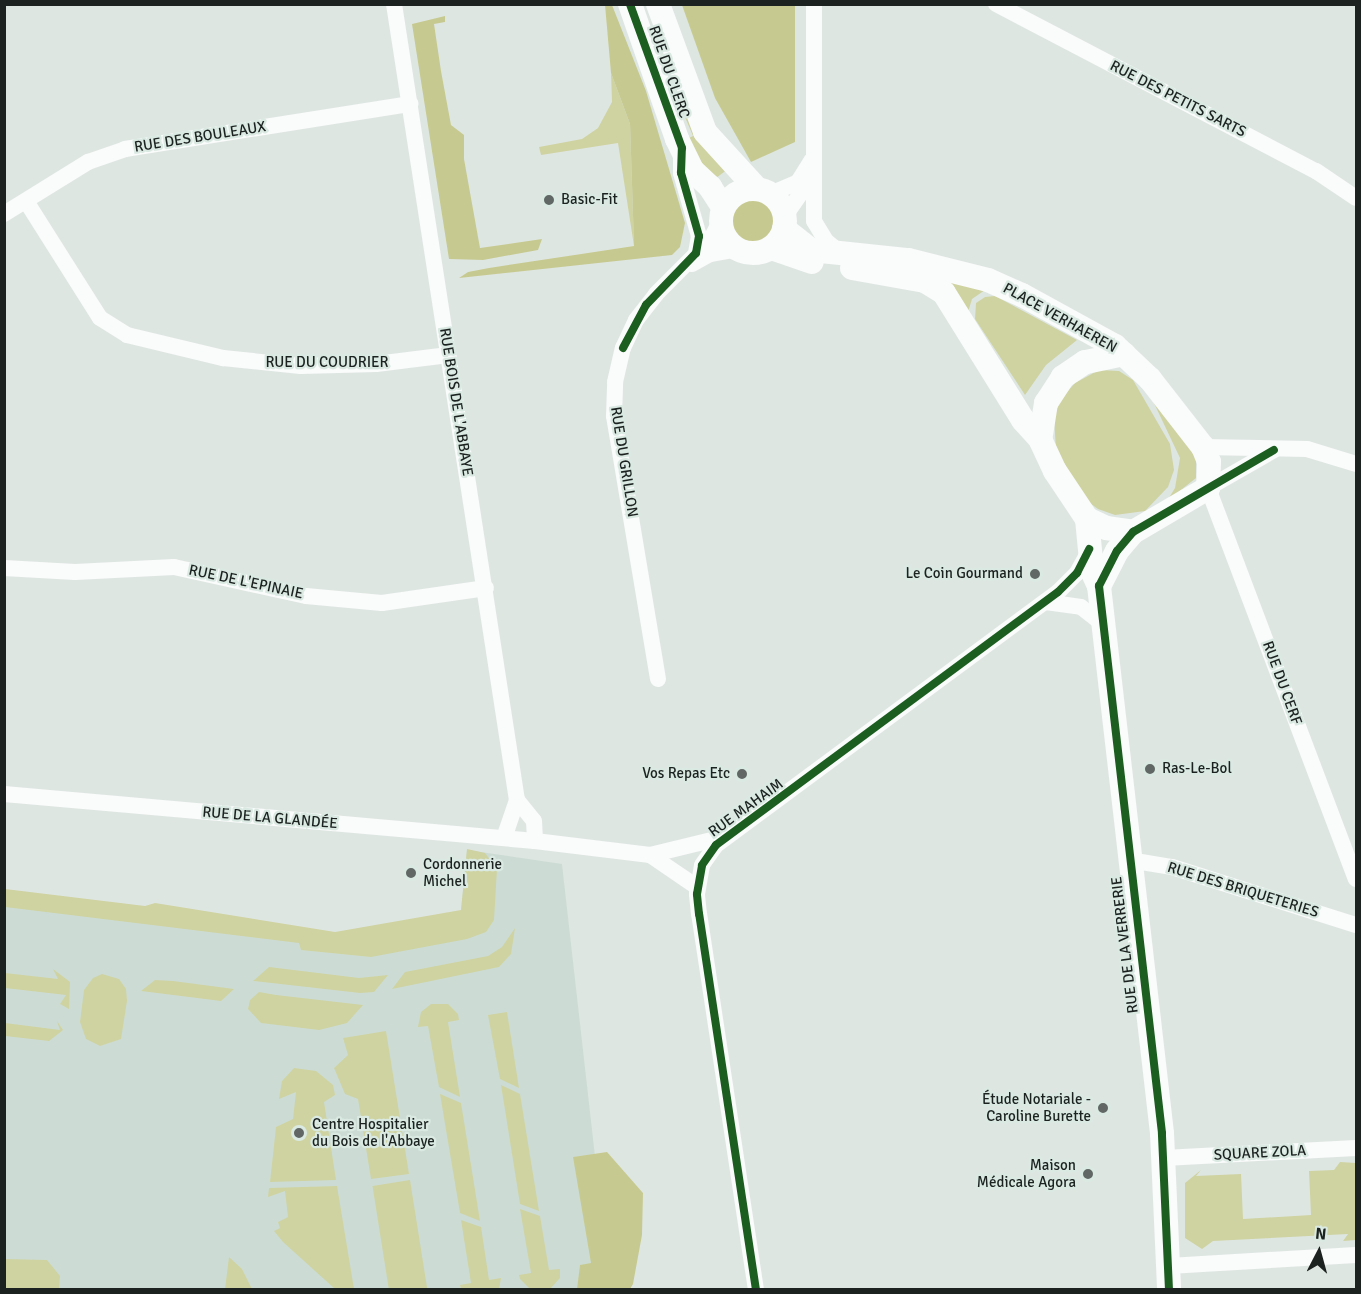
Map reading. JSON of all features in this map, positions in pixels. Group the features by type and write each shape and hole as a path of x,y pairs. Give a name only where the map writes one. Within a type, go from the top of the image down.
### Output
{"street":[{"name":"RUE BOIS DE L'ABBAYE","path":"394,4 518,800 534,821 535,841"},
{"name":"RUE DU CLERC","path":"630,4 682,148 692,170 722,214"},
{"name":"RUE DU CLERC","path":"658,4 705,132 764,191"},
{"path":"814,4 816,151 812,176 814,221 826,241 841,253"},
{"name":"RUE DES PETITS SARTS","path":"996,4 1305,165 1356,198"},
{"name":"RUE DES BOULEAUX","path":"4,214 88,162 125,149 410,104"},
{"path":"682,148 681,172 699,236 696,253"},
{"path":"812,176 780,231 754,254 737,249 724,237 722,214 738,192 764,191 798,182 816,151"},
{"path":"764,191 780,231 809,261 889,266"},
{"name":"RUE DU COUDRIER","path":"26,201 100,318 127,335 223,358 301,366 376,364 448,355"},
{"name":"RUE DU GRILLON","path":"658,679 614,399 623,348 636,320 656,294 686,267 696,253 711,239 722,214"},
{"path":"780,231 811,250 841,253 889,266 925,281 944,293 1023,420 1040,439 1054,471 1087,519 1106,528 1133,532"},
{"name":"RUE DU GRILLON","path":"686,267 710,255 737,249"},
{"name":"PLACE VERHAEREN","path":"889,266 1000,284 1103,338 1150,379 1203,447 1209,462 1208,488"},
{"name":"PLACE VERHAEREN","path":"1040,439 1046,403 1064,377 1085,362 1124,354"},
{"path":"1203,447 1307,449 1356,464"},
{"path":"1098,605 1117,550 1133,532 1274,450"},
{"name":"RUE DU CERF","path":"1208,488 1356,879"},
{"path":"1087,519 1089,549 1098,605"},
{"name":"RUE MAHAIM","path":"756,1290 697,887 708,854 728,836 1046,602 1067,585 1089,549"},
{"name":"RUE DE L'EPINAIE","path":"4,568 75,572 174,567 306,596 382,603 486,588"},
{"path":"1067,585 1081,582 1098,605"},
{"path":"1046,602 1098,605"},
{"name":"RUE DE LA VERRERIE","path":"1098,605 1164,1158 1169,1278"},
{"name":"RUE DE LA GLANDÉE","path":"4,794 535,841"},
{"name":"RUE BOIS DE L'ABBAYE","path":"504,838 518,800"},
{"name":"RUE MAHAIM","path":"535,841 650,855 728,836"},
{"name":"RUE MAHAIM","path":"650,855 697,887"},
{"name":"RUE DES BRIQUETERIES","path":"1129,860 1172,867 1356,925"},
{"name":"SQUARE ZOLA","path":"1164,1158 1356,1148"},
{"path":"1169,1278 1356,1255"}],"shaded area":[{"name":"Centre Hospitalier du Bois de l'Abbaye","path":"467,850 562,864 610,1289 5,1290 5,892 335,934 461,911"}],"green space":[{"path":"605,5 612,5 646,91 685,223 680,247 672,255 459,278 468,272 489,268 634,246 630,124 611,73"},
{"path":"682,5 795,5 795,142 751,162 715,98"},
{"path":"445,16 445,22 434,24 441,71 451,125 464,135 464,159 480,248 542,239 538,250 483,260 449,259 412,24"},
{"path":"611,73 630,124 634,246 618,143 541,155 539,147 582,139 598,128 612,102"},
{"path":"682,98 728,169 712,181 702,173 689,138 693,136 682,110"},
{"path":"752,196 770,203 777,221 770,239 752,246 734,239 727,221 734,203"},
{"path":"867,259 985,290 972,299 968,312"},
{"path":"995,296 1077,340 1046,365 1025,395 975,319 976,303 985,297"},
{"path":"1099,370 1119,371 1133,380 1170,444 1174,470 1168,487 1145,511 1115,515 1098,509 1087,501 1056,451 1054,416 1060,400 1075,383"},
{"path":"1153,401 1196,449 1196,478 1167,501 1175,488 1180,458"},
{"path":"467,849 485,853 497,869 494,920 486,932 467,939 371,957 301,950 299,943 5,907 5,889 145,906 155,903 335,932 461,910"},
{"path":"515,928 511,954 499,967 392,989 405,972 488,956 502,947"},
{"path":"269,967 359,978 388,975 374,992 360,993 253,981"},
{"path":"53,969 70,982 69,1009 60,1004 66,995 5,988 5,973 58,979"},
{"path":"102,974 119,979 126,989 127,1001 121,1039 100,1046 86,1039 80,1022 84,990 93,978"},
{"path":"155,980 234,989 221,1001 141,991"},
{"path":"259,992 363,1005 347,1023 319,1030 261,1023 248,1009 250,1000"},
{"path":"431,1004 448,1004 458,1014 459,1020 448,1022 460,1097 439,1087 428,1026 418,1027 421,1012"},
{"path":"507,1012 519,1088 500,1079 488,1015"},
{"path":"57,1021 63,1030 49,1041 5,1036 5,1023 60,1030"},
{"path":"386,1031 409,1174 371,1179 358,1099 345,1094 334,1068 348,1055 343,1038"},
{"path":"294,1068 316,1071 333,1085 335,1095 324,1102 336,1180 270,1182 276,1127 293,1119 296,1092 279,1099 282,1081"},
{"path":"501,1085 520,1094 539,1211 520,1204"},
{"path":"440,1094 461,1103 480,1221 460,1213"},
{"path":"607,1152 643,1193 642,1235 633,1284 630,1289 577,1289 580,1265 591,1263 573,1157"},
{"path":"1340,1162 1356,1163 1356,1240 1343,1241 1348,1234 1213,1241 1202,1249 1185,1238 1185,1183 1201,1170 1196,1176 1241,1174 1243,1219 1311,1215 1309,1171 1334,1170"},
{"path":"410,1180 427,1289 389,1290 372,1186"},
{"path":"337,1186 354,1289 335,1289 283,1242 274,1231 280,1228 278,1222 288,1217 285,1191 268,1197 269,1188"},
{"path":"520,1209 540,1216 549,1270 560,1269 560,1278 550,1289 530,1289 520,1279 519,1275 531,1273"},
{"path":"461,1220 481,1227 489,1280 501,1278 499,1289 461,1289 460,1285 471,1283"},
{"path":"229,1257 242,1269 252,1289 225,1289"},
{"path":"5,1259 47,1260 60,1276 59,1288 5,1289"}],"cycle path":[{"path":"623,348 646,305 696,253 699,236 681,173 682,148 630,4"},
{"path":"1169,1290 1162,1133 1099,586 1117,551 1133,532 1274,450"},
{"path":"756,1290 699,914 697,894 702,865 716,845 1058,592 1077,573 1089,549"}],"place":[{"name":"Basic-Fit","path":"549,200"},
{"name":"Le Coin Gourmand","path":"1035,574"},
{"name":"Ras-Le-Bol","path":"1150,769"},
{"name":"Vos Repas Etc","path":"742,774"},
{"name":"Cordonnerie Michel","path":"411,873"},
{"name":"Étude Notariale - Caroline Burette","path":"1103,1108"},
{"name":"Centre Hospitalier du Bois de l'Abbaye","path":"299,1133"},
{"name":"Maison Médicale Agora","path":"1088,1174"}]}
